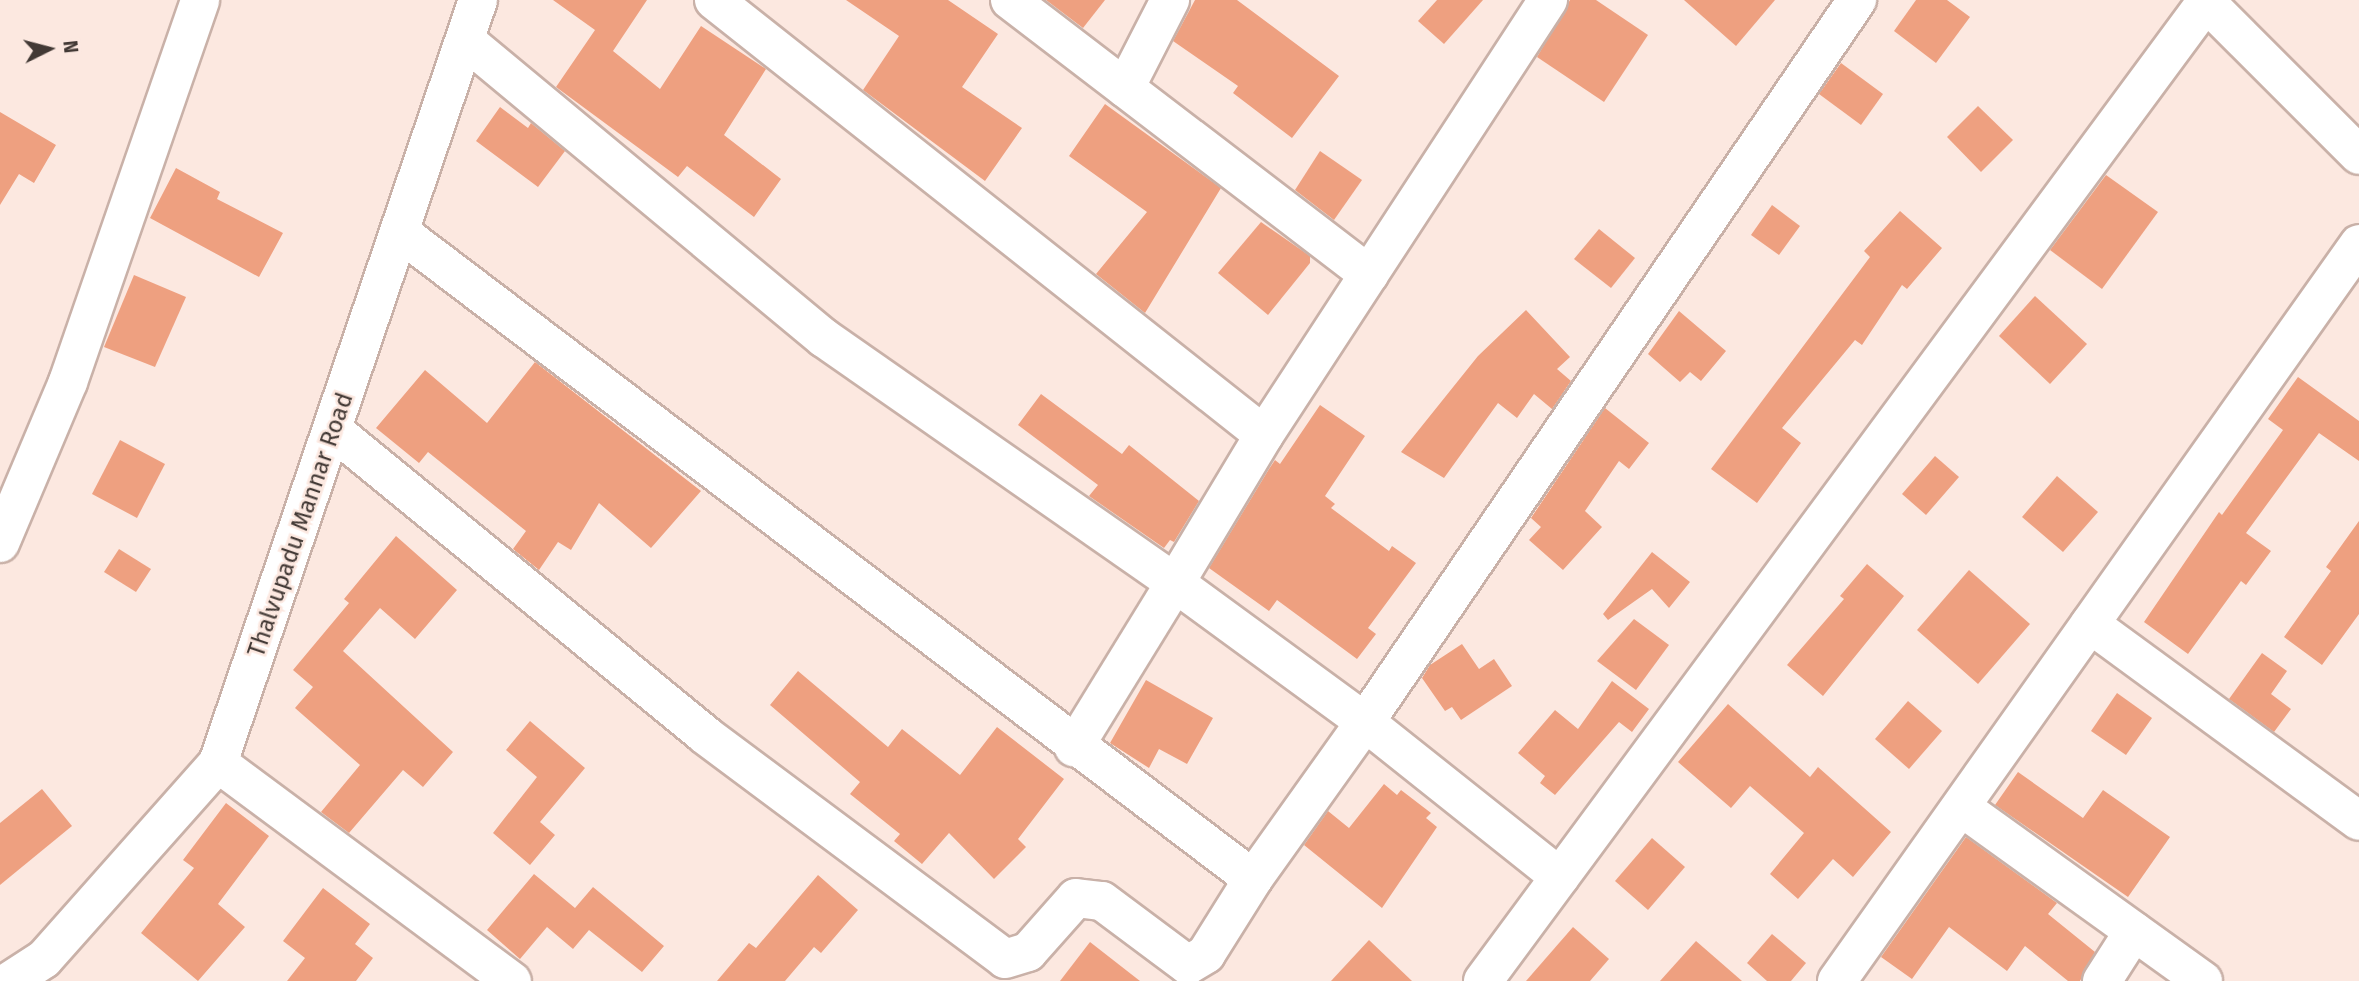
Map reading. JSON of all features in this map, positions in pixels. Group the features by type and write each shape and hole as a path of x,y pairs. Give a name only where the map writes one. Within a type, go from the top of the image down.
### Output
{"street":[{"path":"0,544 68,382 200,0"},
{"name":"Thalvupadu Mannar Road","path":"10,981 44,958 218,763 334,431 478,0"},
{"path":"714,0 1264,435"},
{"path":"1010,0 1369,274"},
{"path":"1125,88 1170,0"},
{"path":"1074,747 1264,435 1548,0"},
{"path":"334,431 705,735 1004,959 1028,952 1076,898 1102,901 1188,965 1206,954 1254,879 1365,722 1857,0"},
{"path":"1483,981 2206,1 2359,155"},
{"path":"465,40 824,338 1175,583 1365,722 1559,877"},
{"path":"401,233 1074,747 1254,879"},
{"path":"1837,981 2359,244"},
{"path":"2090,624 2359,821"},
{"path":"218,763 512,981"},
{"path":"1961,807 2203,981"},
{"path":"2102,981 2134,930"}],"building":[{"path":"553,0 647,0 613,51 660,89 701,26 766,69 724,135 781,179 754,217 687,166 678,177 556,87 595,30"},
{"path":"846,0 948,0 998,34 962,87 1022,128 985,181 863,90 899,36"},
{"path":"1046,0 1105,0 1083,28"},
{"path":"1195,0 1237,0 1339,76 1292,138 1233,93 1238,86 1173,41"},
{"path":"1437,0 1483,0 1444,44 1418,21"},
{"path":"1570,0 1596,0 1648,35 1604,102 1537,57"},
{"path":"1684,0 1775,0 1736,46"},
{"path":"1916,0 1947,0 1970,17 1936,63 1894,31"},
{"path":"1841,63 1883,94 1861,125 1819,94"},
{"path":"1105,104 1221,188 1145,313 1096,274 1147,212 1069,156"},
{"path":"1978,106 2013,140 1981,172 1947,137"},
{"path":"500,107 528,128 531,123 565,151 538,187 476,141"},
{"path":"0,112 56,145 34,183 19,174 0,205"},
{"path":"1320,151 1362,180 1334,220 1295,190"},
{"path":"176,168 220,192 217,199 283,233 259,277 150,218"},
{"path":"2106,175 2158,212 2102,289 2050,250"},
{"path":"1772,205 1800,226 1779,255 1751,235"},
{"path":"1900,211 1942,248 1907,289 1902,285 1862,345 1855,340 1782,428 1801,443 1757,503 1711,469 1870,257 1864,251"},
{"path":"1261,222 1310,256 1310,263 1268,315 1218,273"},
{"path":"1599,229 1635,258 1611,288 1574,259"},
{"path":"134,275 186,297 155,367 104,347"},
{"path":"2035,296 2087,344 2050,384 1999,336"},
{"path":"1526,310 1570,357 1557,369 1571,381 1552,409 1534,394 1517,418 1498,403 1444,478 1401,452 1478,356"},
{"path":"1679,311 1726,351 1701,381 1690,372 1680,382 1648,354"},
{"path":"535,362 701,491 651,548 599,503 571,550 558,542 539,570 513,549 526,531 428,452 419,463 376,428 425,370 487,423"},
{"path":"2298,377 2359,421 2359,461 2319,433 2246,533 2271,551 2246,585 2241,581 2188,654 2144,622 2219,512 2222,515 2283,430 2268,419"},
{"path":"1041,394 1122,454 1129,445 1199,501 1174,542 1170,540 1164,548 1089,496 1098,485 1018,425"},
{"path":"1320,405 1365,436 1325,496 1335,504 1331,508 1389,551 1392,546 1416,563 1368,628 1376,634 1357,659 1277,600 1269,611 1209,568 1275,460 1280,464"},
{"path":"1605,408 1649,443 1629,469 1619,461 1585,511 1602,527 1563,570 1529,540 1541,527 1531,518"},
{"path":"120,440 165,464 137,518 92,494"},
{"path":"1935,456 1959,477 1926,515 1902,494"},
{"path":"2057,476 2098,512 2063,552 2022,517"},
{"path":"2359,521 2359,614 2322,665 2284,637 2331,571 2326,567"},
{"path":"396,536 457,590 415,639 380,608 343,651 453,752 423,787 403,770 349,833 321,812 360,765 295,708 313,687 293,670 349,603 344,599"},
{"path":"119,549 151,569 136,592 104,572"},
{"path":"1652,552 1690,582 1669,608 1652,589 1608,620 1603,614"},
{"path":"1867,564 1904,596 1823,696 1787,665 1844,599 1840,596"},
{"path":"1969,570 2030,624 1978,684 1917,630"},
{"path":"1634,619 1669,645 1636,690 1597,661"},
{"path":"1462,644 1479,669 1494,659 1512,686 1461,720 1452,707 1445,711 1422,678 1430,665"},
{"path":"2262,653 2287,671 2271,694 2291,709 2274,732 2229,699"},
{"path":"798,671 888,747 902,729 960,775 997,727 1064,779 1018,839 1026,847 994,879 949,833 922,864 894,841 900,834 850,794 860,782 770,705"},
{"path":"1146,680 1213,718 1187,764 1159,749 1149,768 1110,743"},
{"path":"1612,681 1649,709 1632,732 1619,722 1555,795 1540,783 1545,776 1518,753 1555,710 1578,729"},
{"path":"2117,693 2152,718 2126,755 2091,731"},
{"path":"1908,701 1942,731 1909,769 1875,739"},
{"path":"1728,704 1810,777 1818,767 1891,832 1853,877 1833,859 1798,899 1770,874 1804,833 1750,786 1731,808 1678,762"},
{"path":"530,721 585,768 540,822 555,835 530,865 493,833 537,777 506,750"},
{"path":"2018,772 2083,818 2103,790 2170,837 2128,897 1995,805"},
{"path":"1384,784 1397,795 1401,790 1431,813 1426,818 1437,827 1382,908 1304,845 1328,811 1349,828"},
{"path":"42,789 72,826 0,885 0,823"},
{"path":"226,803 269,836 218,904 245,927 198,981 141,933 194,868 183,860"},
{"path":"1966,837 2057,903 2048,914 2095,952 2080,981 2068,981 2025,946 2007,971 1949,927 1912,979 1881,957"},
{"path":"1652,838 1685,867 1648,910 1615,881"},
{"path":"534,874 575,908 593,887 664,946 642,972 589,930 573,949 547,927 520,959 487,930"},
{"path":"818,875 858,910 821,953 814,947 785,981 717,981 749,943 756,948"},
{"path":"323,888 370,924 355,944 373,958 356,981 287,981 305,958 283,941"},
{"path":"1573,927 1609,959 1590,981 1526,981"},
{"path":"1772,934 1806,963 1791,981 1767,981 1747,963"},
{"path":"1369,940 1412,981 1331,981"},
{"path":"1696,941 1742,981 1660,981"},
{"path":"1090,942 1140,981 1060,981"}]}
